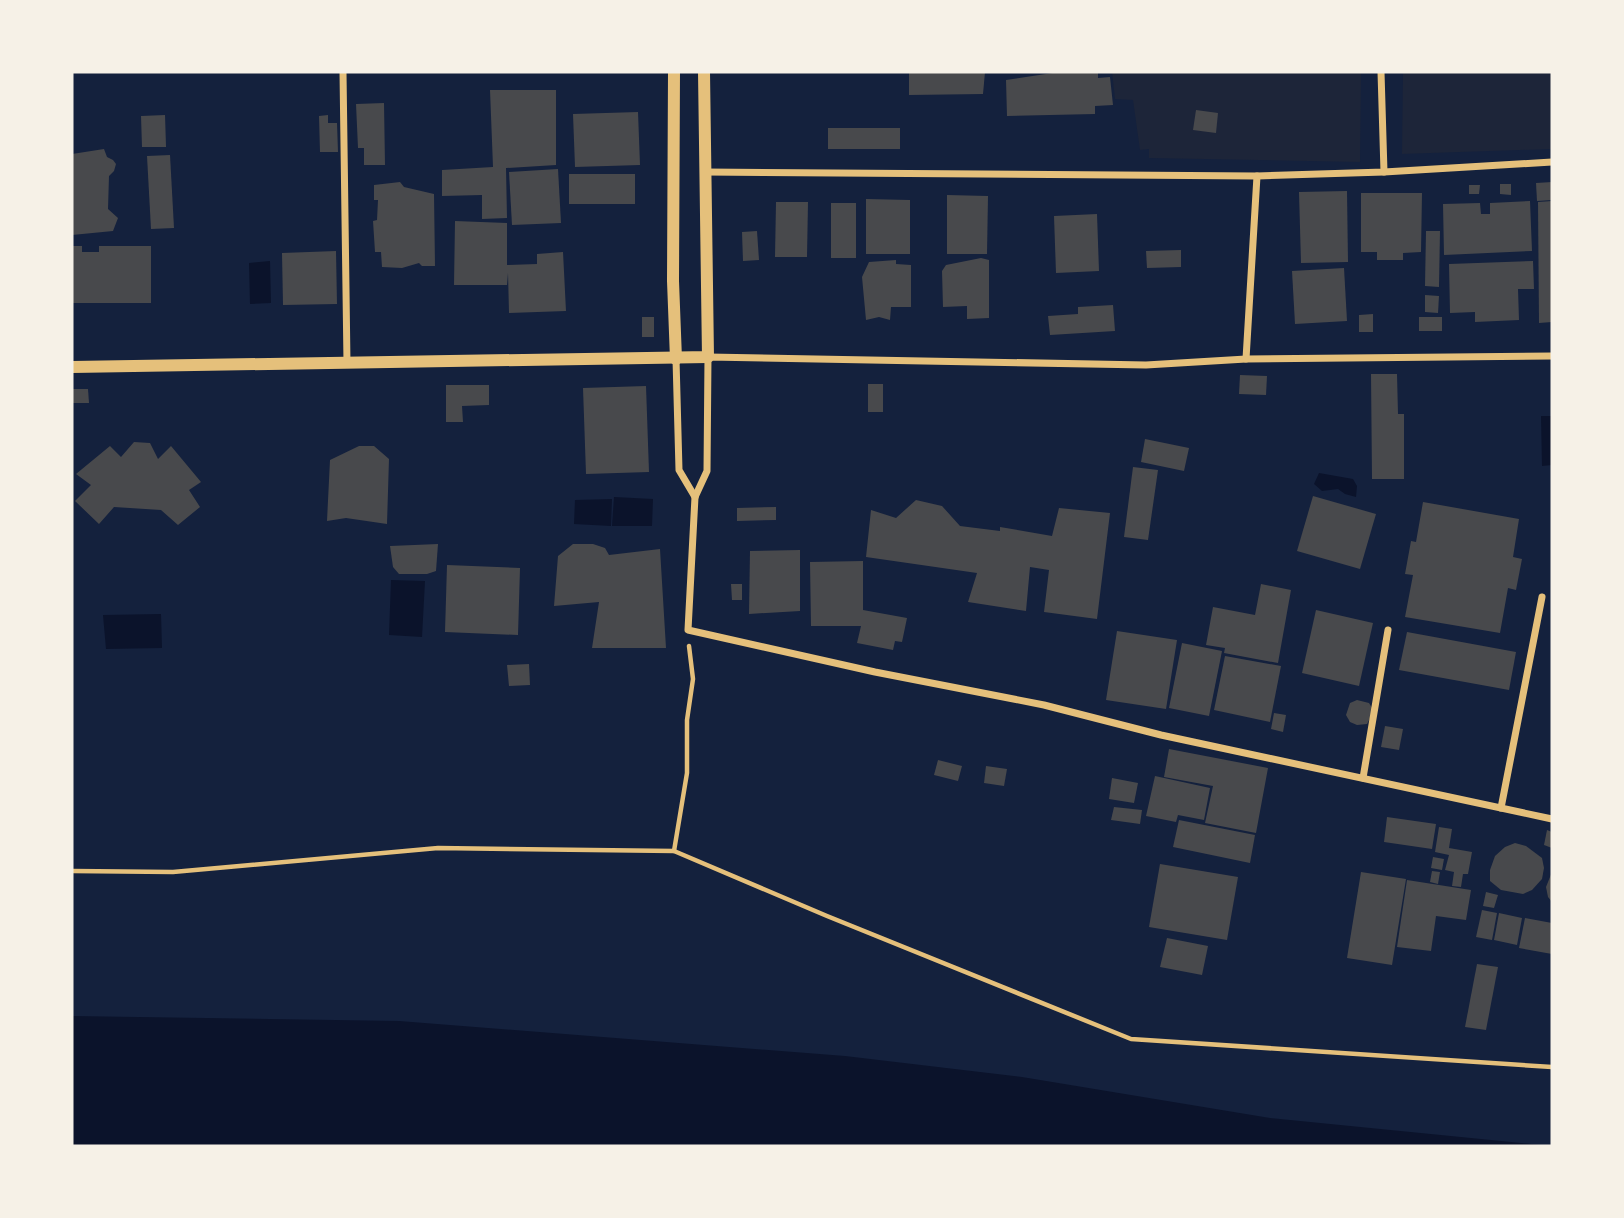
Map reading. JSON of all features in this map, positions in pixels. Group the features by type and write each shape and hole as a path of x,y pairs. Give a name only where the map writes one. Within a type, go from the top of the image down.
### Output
{"street":[{"path":"343,72 347,363"},
{"path":"674,72 673,281 679,470 695,498"},
{"path":"705,72 707,471 695,498 688,630 875,672 1044,705 1161,735 1552,819"},
{"path":"1381,72 1384,172"},
{"path":"705,172 1257,176 1552,162"},
{"path":"1246,359 1257,176"},
{"path":"72,367 708,357 1146,365 1246,359 1552,356"},
{"path":"1501,808 1542,597"},
{"path":"1363,779 1388,630"}],"path":[{"path":"674,850 687,773 687,720 693,679 688,630"},
{"path":"72,871 173,872 438,848 674,850 827,916 1131,1038 1552,1067"}],"shaded area":[{"path":"1112,72 1361,72 1360,162 1149,158 1149,149 1140,150 1133,100 1115,99"},
{"path":"1403,72 1552,72 1552,149 1402,154"},
{"path":"270,261 271,303 250,304 249,263"},
{"path":"1541,416 1552,416 1552,465 1542,466"},
{"path":"1319,473 1353,479 1357,486 1356,497 1338,489 1322,491 1314,484"},
{"path":"614,497 653,499 652,526 612,526"},
{"path":"612,499 611,526 574,524 575,500"},
{"path":"391,580 425,581 422,637 389,635"},
{"path":"161,614 162,648 106,649 103,615"},
{"path":"72,1016 399,1021 845,1056 1022,1077 1270,1118 1552,1146 72,1146"}],"building":[{"path":"909,72 985,72 983,94 909,95"},
{"path":"1059,72 1098,72 1098,78 1110,77 1113,105 1095,106 1095,114 1007,116 1006,80"},
{"path":"490,90 556,90 556,165 506,168 507,218 482,219 482,195 442,196 442,170 493,167"},
{"path":"384,103 385,165 364,165 364,148 358,148 356,104"},
{"path":"1196,110 1218,113 1216,133 1193,130"},
{"path":"638,112 640,165 575,167 573,114"},
{"path":"165,115 166,147 142,147 141,116"},
{"path":"328,115 328,123 337,123 338,152 320,152 319,116"},
{"path":"828,128 900,128 900,149 828,149"},
{"path":"104,149 107,157 116,164 109,176 108,209 118,218 113,231 72,235 72,154"},
{"path":"170,155 174,228 151,229 147,156"},
{"path":"558,169 561,223 512,225 509,172"},
{"path":"569,174 635,174 635,204 569,204"},
{"path":"400,182 404,187 434,194 435,266 422,266 419,263 402,268 382,267 381,252 375,252 373,221 377,220 378,200 374,200 374,185"},
{"path":"1552,182 1552,200 1537,201 1536,183"},
{"path":"1500,184 1511,184 1511,195 1500,194"},
{"path":"1469,185 1480,185 1479,194 1469,194"},
{"path":"1347,191 1348,262 1301,263 1299,192"},
{"path":"1361,193 1422,193 1421,252 1403,253 1403,260 1377,260 1377,252 1361,252"},
{"path":"947,195 988,196 987,254 947,254"},
{"path":"866,199 910,200 910,254 866,254"},
{"path":"1530,201 1532,251 1444,255 1443,204 1480,203 1481,214 1490,214 1490,203"},
{"path":"1552,201 1552,322 1539,323 1538,202"},
{"path":"776,202 808,202 807,257 775,257"},
{"path":"831,203 856,203 856,258 831,258"},
{"path":"1097,214 1099,271 1056,273 1054,216"},
{"path":"455,221 507,223 507,265 537,264 537,254 563,252 566,311 509,313 508,273 507,285 454,285"},
{"path":"757,231 759,260 743,261 742,232"},
{"path":"1426,231 1440,231 1439,287 1425,286"},
{"path":"72,246 82,246 82,252 99,252 99,246 151,246 151,303 72,303"},
{"path":"1181,250 1181,267 1147,268 1146,251"},
{"path":"336,251 337,304 283,305 282,253"},
{"path":"981,258 989,260 989,318 967,319 967,306 943,307 942,271 946,265"},
{"path":"896,260 896,264 911,265 911,307 891,307 890,320 879,317 866,320 862,277 869,262"},
{"path":"1533,261 1534,289 1518,289 1519,320 1475,322 1475,312 1450,313 1449,264"},
{"path":"1344,268 1347,321 1295,324 1292,271"},
{"path":"1425,295 1439,296 1438,313 1425,312"},
{"path":"1113,305 1115,331 1050,335 1048,316 1078,314 1078,307"},
{"path":"1373,314 1373,332 1359,332 1359,315"},
{"path":"642,317 654,317 654,337 642,337"},
{"path":"1419,317 1442,317 1442,331 1419,331"},
{"path":"1371,374 1397,374 1398,414 1404,414 1404,479 1372,479"},
{"path":"1240,375 1267,376 1266,395 1239,394"},
{"path":"868,384 883,384 883,412 868,412"},
{"path":"446,385 489,385 489,405 462,406 463,422 446,422"},
{"path":"646,386 649,472 586,474 583,388"},
{"path":"72,389 88,389 89,403 72,403"},
{"path":"1145,439 1189,448 1184,471 1141,462"},
{"path":"134,442 150,443 158,459 171,446 201,482 189,490 200,507 178,525 161,510 114,507 99,524 75,501 91,485 76,474 110,446 121,457"},
{"path":"359,446 374,446 389,459 387,524 346,518 327,521 330,460"},
{"path":"1133,467 1158,470 1148,540 1124,537"},
{"path":"1313,496 1376,514 1360,569 1297,551"},
{"path":"916,500 942,506 960,526 1000,531 1000,527 1052,536 1059,508 1110,513 1097,619 1044,612 1049,570 1030,567 1026,611 968,602 977,573 866,557 871,510 896,518"},
{"path":"1423,502 1519,519 1513,557 1522,559 1516,590 1508,588 1500,633 1405,617 1413,575 1405,574 1411,541 1416,542"},
{"path":"776,507 776,520 737,521 737,508"},
{"path":"438,544 436,571 427,574 399,574 393,567 390,546"},
{"path":"573,544 593,544 605,548 609,555 660,549 666,648 592,648 599,602 554,606 558,556"},
{"path":"800,550 800,611 749,614 750,551"},
{"path":"863,561 863,610 907,618 902,642 895,641 893,650 857,643 861,626 811,626 810,562"},
{"path":"447,565 520,568 518,635 445,632"},
{"path":"731,584 742,584 742,600 732,600"},
{"path":"1261,584 1291,590 1278,663 1224,653 1225,648 1206,645 1213,607 1255,615"},
{"path":"1316,610 1373,623 1359,686 1302,673"},
{"path":"1117,631 1177,640 1166,709 1106,700"},
{"path":"1407,632 1516,652 1509,690 1399,670"},
{"path":"1182,643 1222,651 1209,716 1169,708"},
{"path":"1225,656 1281,666 1270,722 1214,710"},
{"path":"529,664 530,685 509,686 507,665"},
{"path":"1357,700 1369,703 1374,711 1367,724 1357,725 1350,722 1346,715 1350,703"},
{"path":"1274,713 1286,715 1283,732 1271,729"},
{"path":"1385,726 1403,729 1399,750 1381,747"},
{"path":"1169,749 1268,768 1256,833 1205,823 1213,786 1164,777"},
{"path":"938,760 962,766 958,781 934,775"},
{"path":"986,766 1007,769 1004,786 984,783"},
{"path":"1155,776 1210,788 1204,820 1178,815 1176,822 1146,816"},
{"path":"1112,778 1138,783 1134,803 1109,799"},
{"path":"1114,807 1142,810 1140,824 1111,820"},
{"path":"1387,817 1436,824 1432,849 1384,842"},
{"path":"1179,820 1255,835 1250,863 1173,847"},
{"path":"1439,827 1452,829 1449,848 1472,852 1468,874 1463,874 1461,887 1452,886 1454,872 1445,870 1449,855 1435,852"},
{"path":"1547,830 1552,832 1552,848 1544,845"},
{"path":"1515,843 1526,846 1542,858 1544,868 1542,879 1532,890 1523,894 1501,890 1490,881 1490,870 1495,856"},
{"path":"1433,857 1444,859 1442,870 1431,868"},
{"path":"1160,864 1238,877 1227,940 1149,927"},
{"path":"1432,871 1440,872 1438,884 1430,882"},
{"path":"1361,872 1406,879 1392,965 1347,958"},
{"path":"1552,872 1552,902 1546,887"},
{"path":"1407,880 1471,890 1466,920 1436,916 1431,951 1397,947"},
{"path":"1486,892 1498,895 1494,908 1483,906"},
{"path":"1482,910 1497,913 1492,940 1476,937"},
{"path":"1499,913 1522,918 1517,945 1494,940"},
{"path":"1525,918 1552,923 1552,954 1519,948"},
{"path":"1167,938 1208,946 1202,975 1160,967"},
{"path":"1477,964 1498,967 1486,1030 1465,1027"}]}
